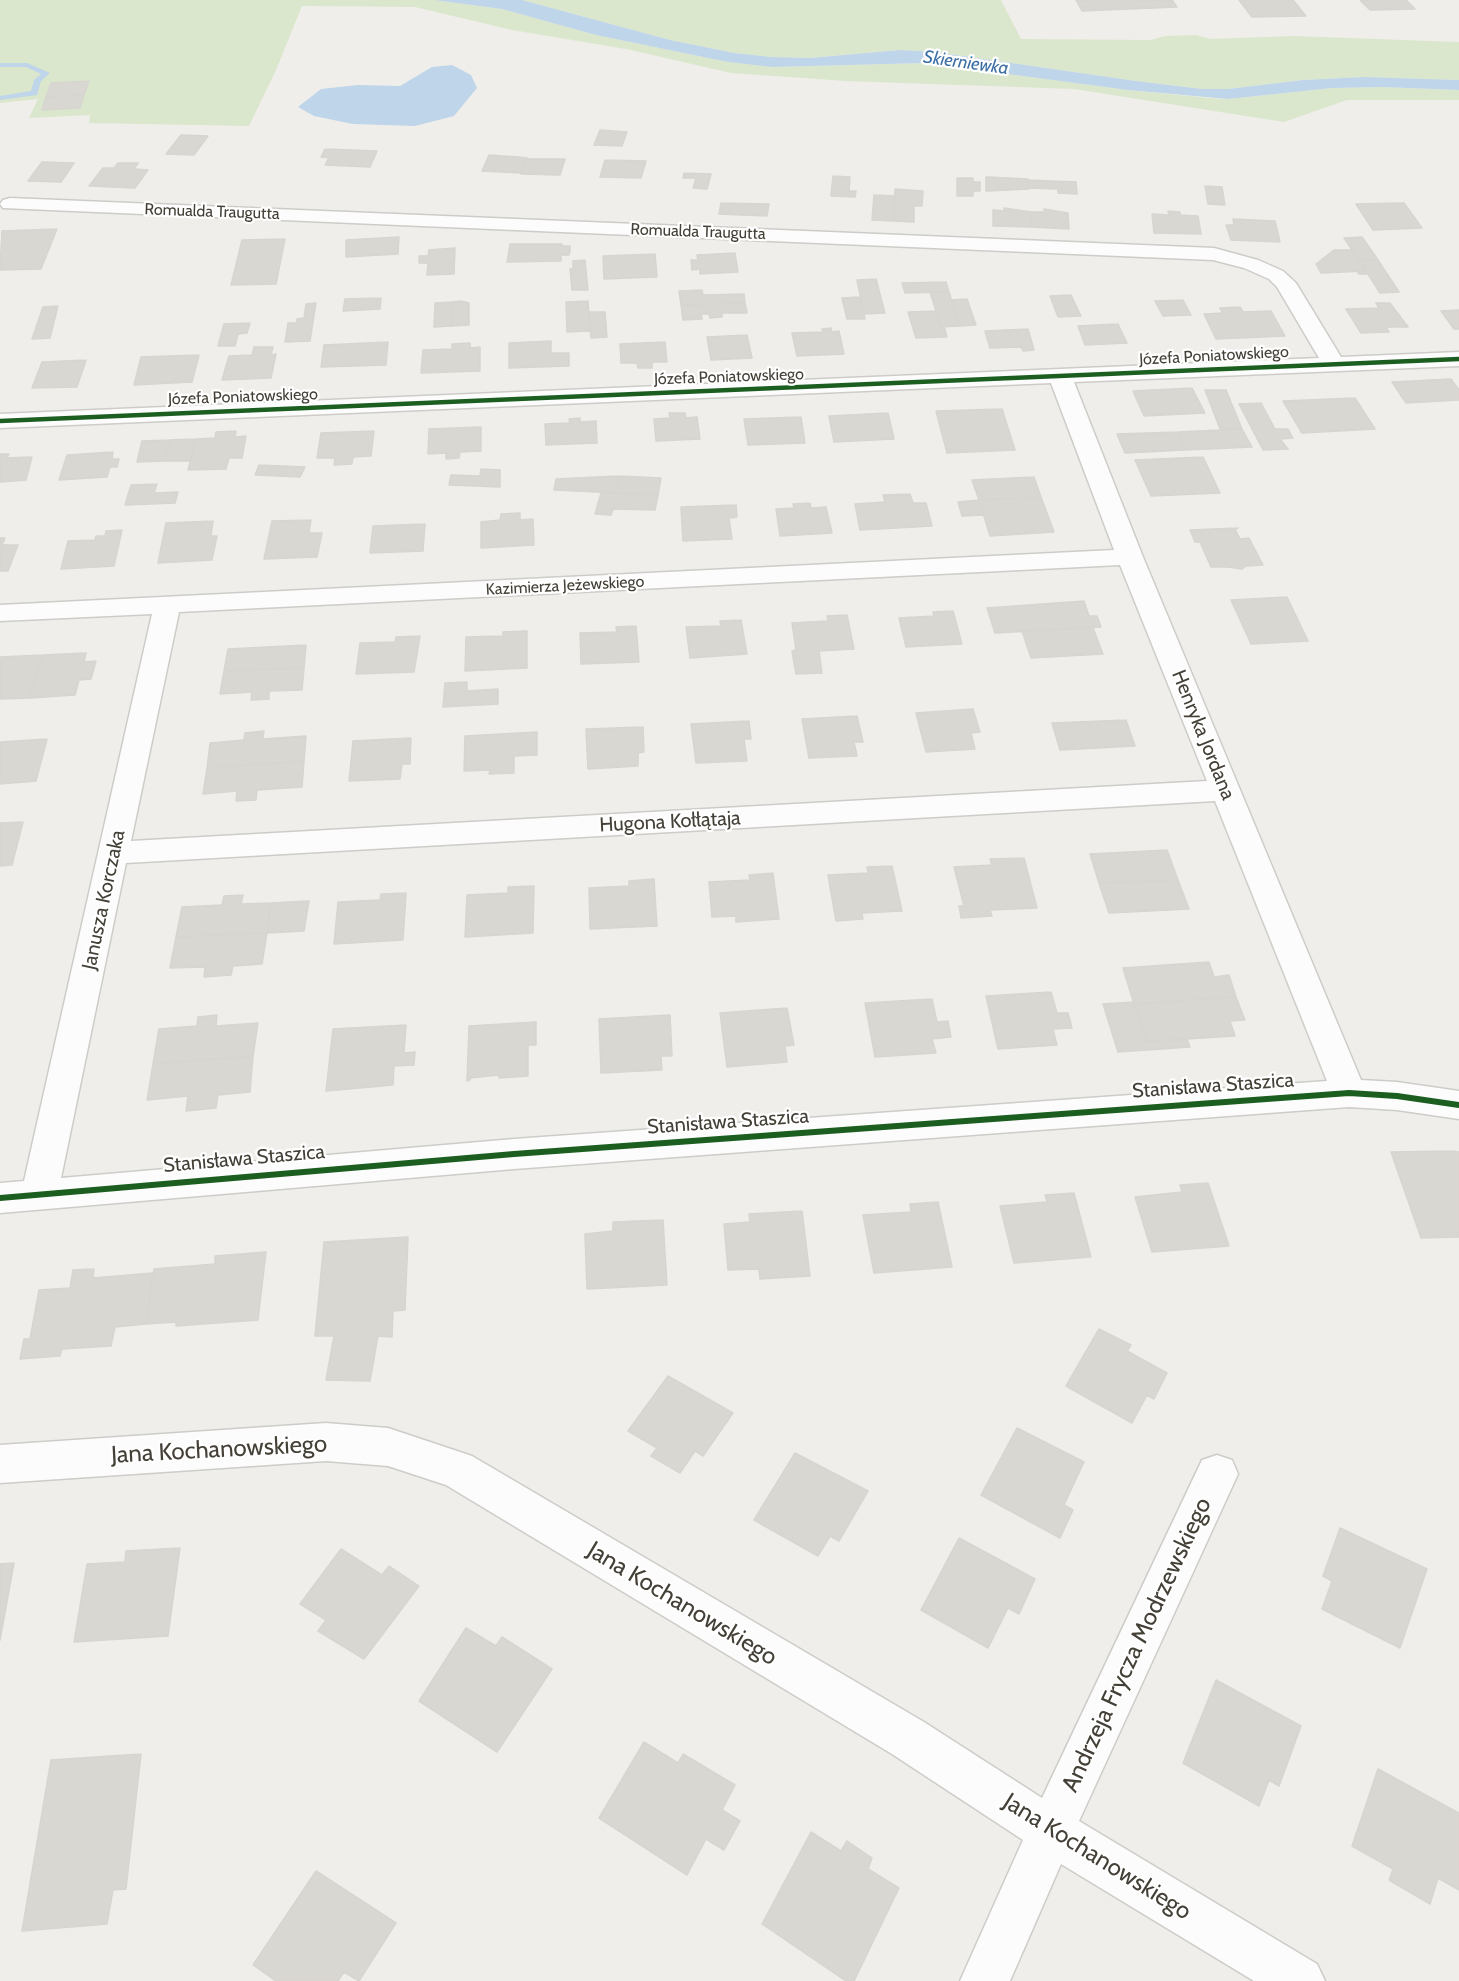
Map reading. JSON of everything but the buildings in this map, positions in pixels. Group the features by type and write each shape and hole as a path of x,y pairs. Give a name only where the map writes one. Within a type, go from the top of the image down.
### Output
{"street":[{"name":"Romualda Traugutta","path":"10,204 1214,254 1251,264 1276,275 1285,283 1334,364"},
{"name":"Józefa Poniatowskiego","path":"0,421 1459,359"},
{"name":"Henryka Jordana","path":"1060,376 1130,557 1349,1093"},
{"name":"Kazimierza Jeżewskiego","path":"0,613 1130,557"},
{"name":"Janusza Korczaka","path":"39,1194 167,605"},
{"name":"Hugona Kołłątaja","path":"114,853 1226,790"},
{"name":"Stanisława Staszica","path":"0,1198 502,1155 1349,1093 1397,1096 1459,1106"},
{"name":"Jana Kochanowskiego","path":"0,1464 326,1442 388,1447 458,1470 908,1738 1051,1831 1300,1981"},
{"name":"Andrzeja Frycza Modrzewskiego","path":"985,1981 1051,1831 1217,1474"}],"green space":[{"path":"0,0 434,0 502,9 596,35 728,62 772,67 925,63 1128,90 1209,98 1228,99 1332,88 1382,87 1459,90 1459,100 1347,100 1284,122 1074,89 846,81 731,73 626,49 512,30 415,7 302,6 276,70 249,126 89,123 90,115 29,118 38,99 0,103"},
{"path":"522,0 1001,0 1021,39 1150,40 1165,36 1197,35 1210,39 1293,36 1459,42 1459,80 1364,77 1303,80 1228,89 1202,89 935,52 900,50 810,58 771,57 734,53 670,40"}],"water":[{"name":"Skierniewka","path":"434,0 522,0 670,40 734,53 771,57 810,58 900,50 935,52 1202,89 1228,89 1303,80 1364,77 1459,80 1459,90 1332,88 1228,99 1128,90 925,63 772,67 728,62 596,35 502,9"},
{"path":"452,65 471,75 477,88 454,116 415,126 353,124 314,116 298,107 321,89 358,85 400,86 432,67"}],"waterway":[{"path":"0,65 27,65 46,73 38,80 34,93 0,98"}],"cycle path":[{"path":"0,421 1459,359"},
{"path":"0,1198 514,1154 1349,1093 1397,1096 1459,1105"}]}
